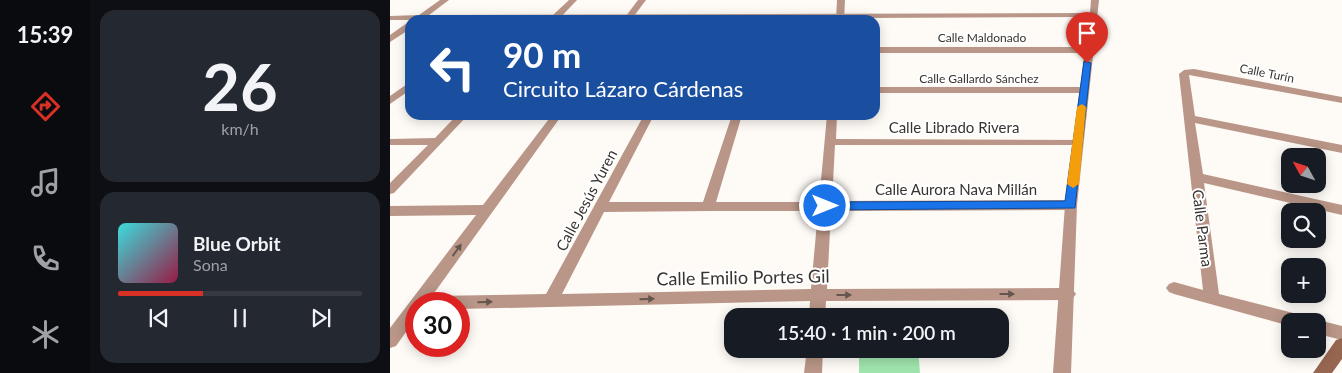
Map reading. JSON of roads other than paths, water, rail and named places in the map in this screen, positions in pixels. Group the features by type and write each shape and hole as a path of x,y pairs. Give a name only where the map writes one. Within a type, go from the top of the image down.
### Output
{"main road":[{"path":"1322,373 1342,344"}],"street":[{"path":"424,15 445,0"},
{"path":"558,15 573,0"},
{"path":"630,15 642,0"},
{"path":"840,15 841,0"},
{"path":"1062,373 1068,294 1071,205 1095,0"},
{"path":"880,18 1093,15"},
{"path":"390,18 405,19"},
{"path":"390,38 405,28"},
{"name":"Calle Maldonado","path":"880,50 1089,50"},
{"name":"Calle Turín","path":"1187,72 1342,100"},
{"name":"Calle Parma","path":"1187,72 1184,74 1212,299"},
{"path":"390,101 405,88"},
{"name":"Calle Gallardo Sánchez","path":"880,90 1084,90"},
{"path":"1189,118 1342,149"},
{"path":"390,190 458,120"},
{"path":"426,292 553,120"},
{"name":"Calle Jesús Yuren","path":"551,300 646,120"},
{"path":"708,207 734,120"},
{"path":"817,308 832,120"},
{"path":"390,142 438,141"},
{"name":"Calle Librado Rivera","path":"830,142 1077,142"},
{"path":"1197,177 1342,210"},
{"name":"Calle Aurora Nava Millán","path":"601,207 1071,205"},
{"path":"390,211 487,210"},
{"path":"1174,288 1281,317"},
{"name":"Calle Emilio Portes Gil","path":"470,302 818,295 1068,294"},
{"path":"390,341 405,320"},
{"path":"1326,329 1342,333"},
{"path":"813,373 814,358"}]}
